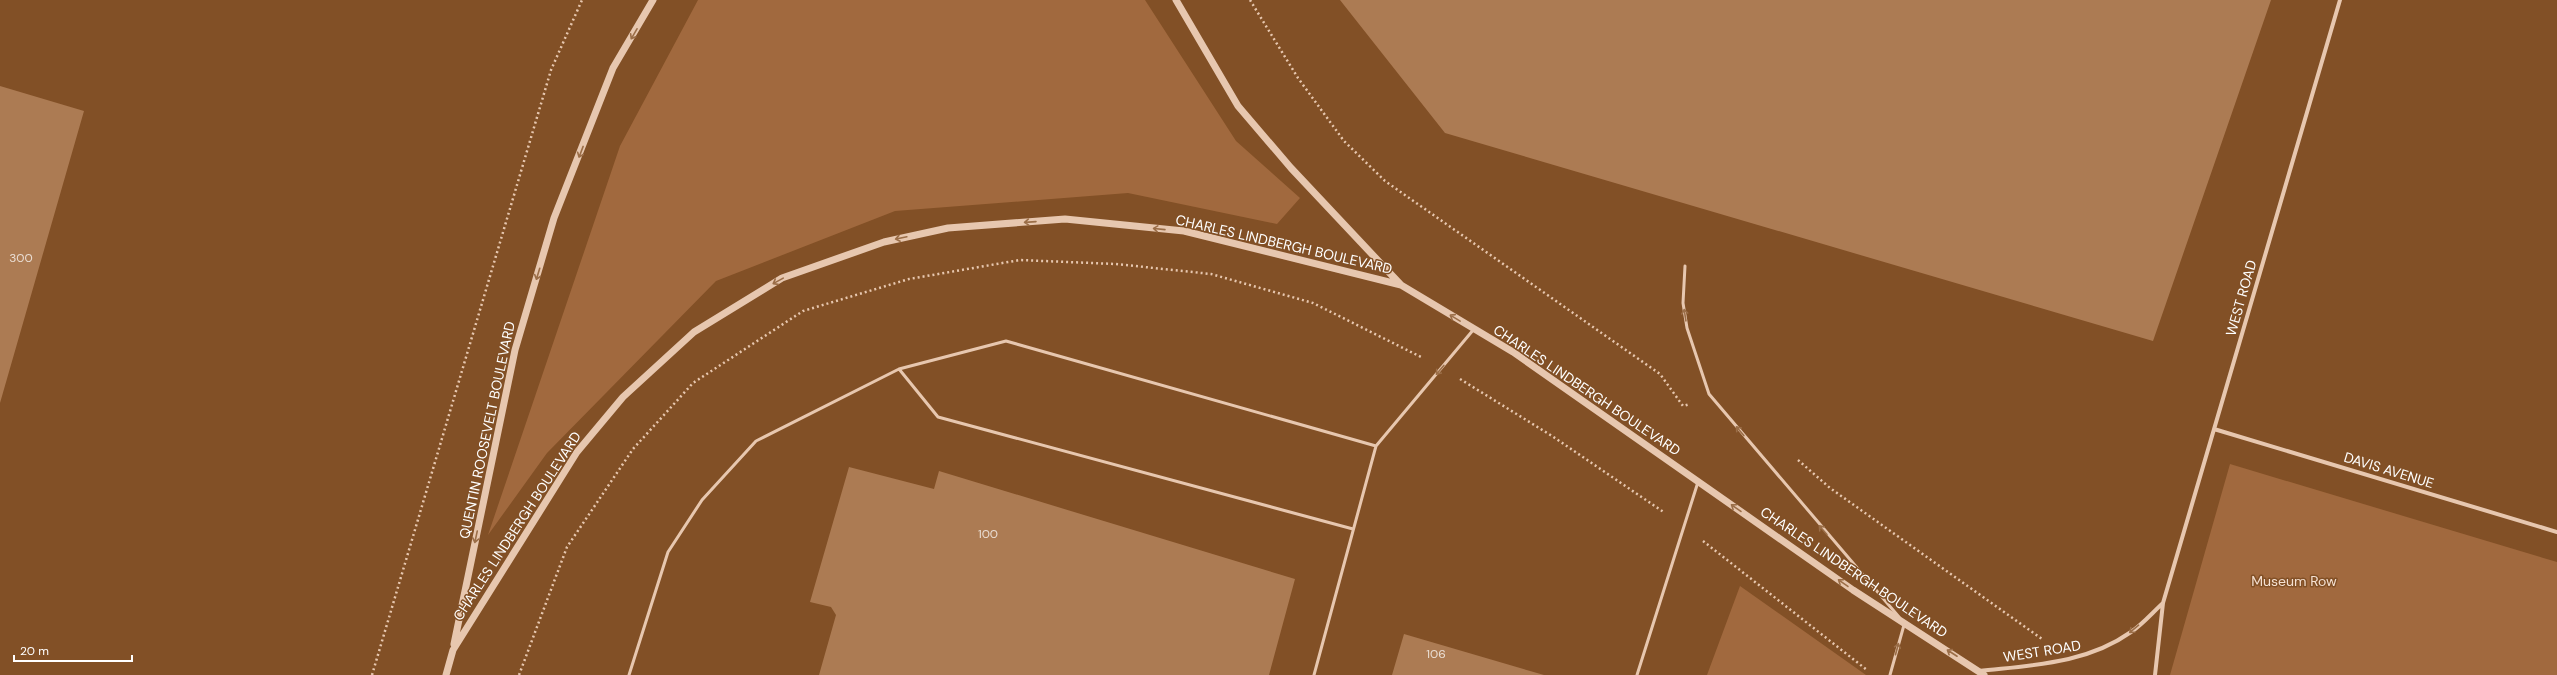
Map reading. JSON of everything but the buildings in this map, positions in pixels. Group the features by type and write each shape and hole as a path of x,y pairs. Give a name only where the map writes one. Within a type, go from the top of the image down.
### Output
{"street":[{"name":"QUENTIN ROOSEVELT BOULEVARD","path":"453,650 515,350 554,218 613,68 654,0"},
{"path":"1176,0 1238,106 1291,168 1401,285"},
{"name":"WEST ROAD","path":"2155,675 2163,603 2340,0"},
{"name":"CHARLES LINDBERGH BOULEVARD","path":"446,675 453,650 577,452 623,397 694,332 782,278 884,242 948,228 1065,219 1184,231 1401,285 1513,352 1853,590 1982,673"},
{"name":"DAVIS AVENUE","path":"2214,429 2557,532"},
{"name":"WEST ROAD","path":"1982,673 2069,660 2092,654 2132,632 2163,603"}],"lane":[{"path":"1685,266 1683,303 1686,328 1709,394 1904,623 1890,675"},
{"path":"1314,675 1376,446 1474,330"},
{"path":"629,675 668,552 702,500 756,440 899,369 1006,341 1376,446"},
{"path":"899,369 938,417 1353,529"},
{"path":"1637,675 1698,482"}],"path":[{"path":"372,675 551,70 582,0"},
{"path":"1250,0 1298,78 1344,141 1385,180 1660,374 1683,406 1697,403 1709,394"},
{"path":"519,675 567,547 633,449 693,383 803,311 909,279 1020,260 1116,264 1211,274 1313,303 1442,368 1552,436 1685,527 1854,658 1872,675"},
{"path":"1797,460 1830,488 2015,619 2069,660"}],"green space":[{"path":"698,0 1145,0 1236,141 1300,198 1277,224 1128,193 895,211 716,281 547,453 488,535 620,146"},
{"name":"Museum Row","path":"2230,464 2557,562 2557,675 2170,675"},
{"path":"1740,586 1866,675 1707,675"}]}
